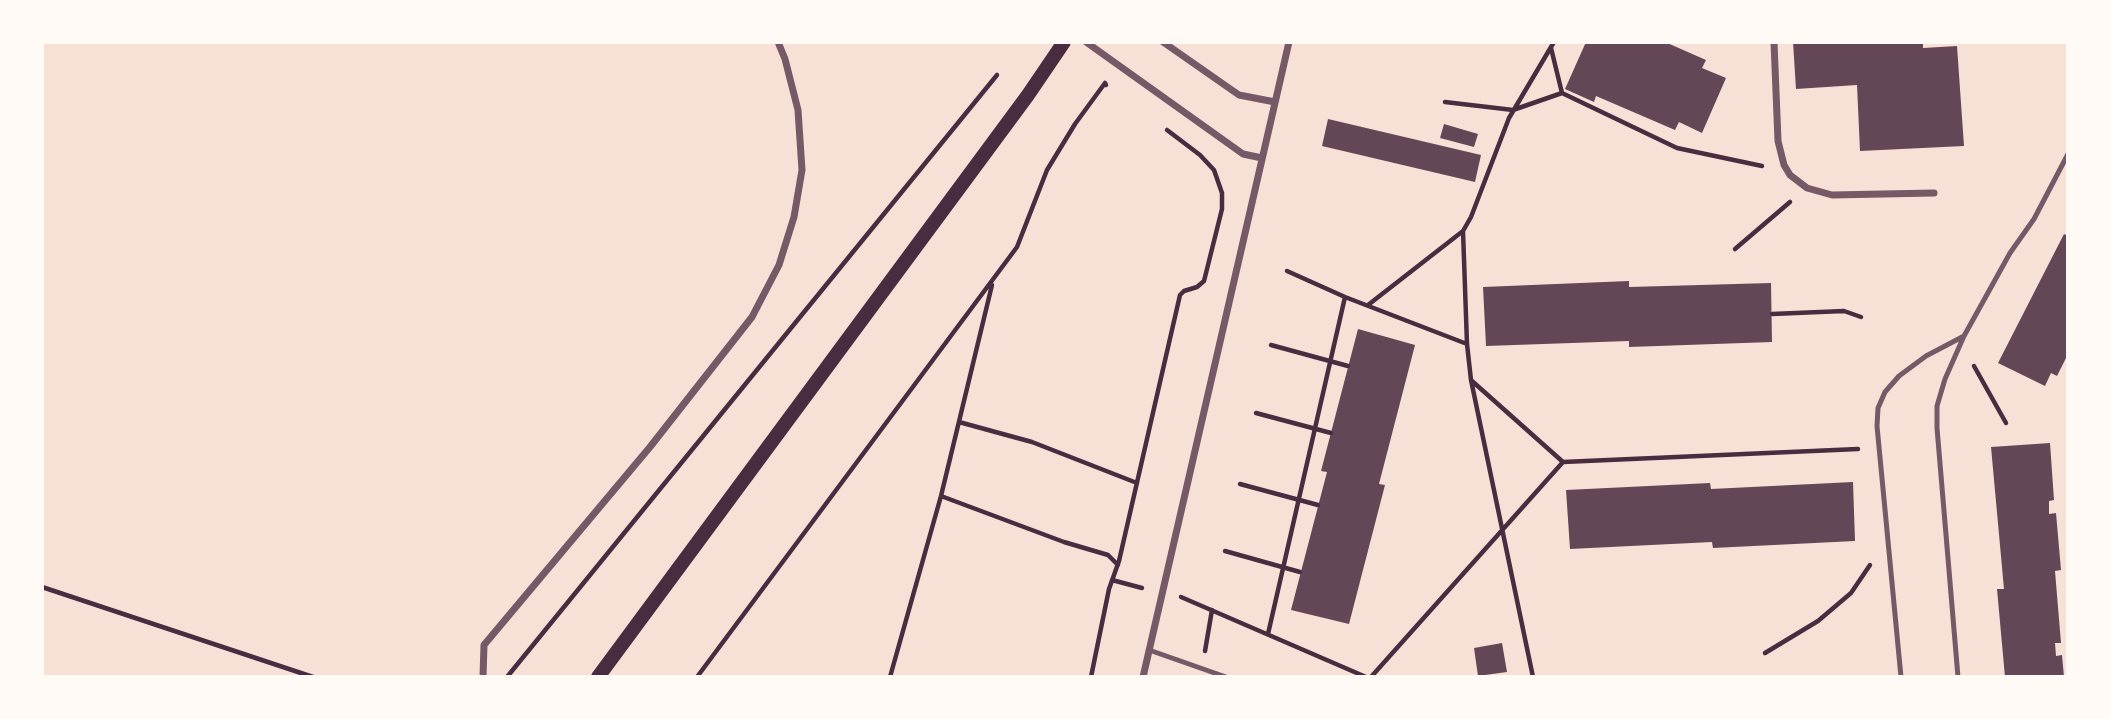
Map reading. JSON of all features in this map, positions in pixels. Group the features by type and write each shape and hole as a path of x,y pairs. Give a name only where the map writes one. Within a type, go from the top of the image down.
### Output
{"main road":[{"path":"598,677 1028,95 1063,42"}],"street":[{"path":"483,677 484,645 650,447 752,317 779,265 794,216 802,170 798,110 778,42"},
{"path":"1086,42 1243,154 1262,158"},
{"path":"1163,42 1239,95 1275,102"},
{"path":"1143,677 1289,42"},
{"path":"1773,42 1776,127 1780,153 1788,171 1797,182 1807,188 1832,195 1934,193"}],"lane":[{"path":"1958,677 1937,406 1945,379 1964,336 2010,253 2034,219 2068,154"},
{"path":"1901,677 1877,425 1878,408 1885,392 1899,376 1926,356 1964,336"},
{"path":"1149,650 1226,677"}],"path":[{"path":"1552,45 1562,93"},
{"path":"1368,306 1463,231 1513,110 1552,45"},
{"path":"508,677 997,75"},
{"path":"697,677 1017,247 1047,170 1075,124 1105,83 1115,91"},
{"path":"1445,102 1513,110 1562,93 1677,148 1788,171"},
{"path":"1091,677 1180,295 1204,281 1222,209 1222,192 1214,170 1200,155 1158,123"},
{"path":"1735,250 1807,188"},
{"path":"1463,231 1471,380 1533,677"},
{"path":"1287,271 1345,297 1467,344"},
{"path":"890,677 941,496 993,282"},
{"path":"1268,635 1345,297"},
{"path":"1772,314 1844,311 1861,317"},
{"path":"1270,345 1348,366"},
{"path":"1973,364 2006,423"},
{"path":"1471,380 1563,462 1865,449"},
{"path":"1256,413 1331,433"},
{"path":"959,422 1032,442 1137,483"},
{"path":"1181,598 1369,677 1563,462"},
{"path":"1240,484 1318,505"},
{"path":"941,496 1064,542 1108,555 1118,565"},
{"path":"1225,551 1300,572"},
{"path":"1765,653 1818,621 1851,593 1876,556"},
{"path":"42,587 313,677"},
{"path":"1203,669 1212,610"}],"building":[{"path":"1586,42 1665,42 1706,60 1702,68 1726,78 1702,133 1679,122 1675,130 1596,96 1594,102 1565,89"},
{"path":"1793,42 1923,42 1923,48 1957,46 1964,146 1860,151 1857,85 1796,89"},
{"path":"1328,119 1481,155 1475,182 1322,146"},
{"path":"1444,124 1478,134 1474,147 1440,138"},
{"path":"2064,234 2068,236 2068,354 2057,376 2051,373 2045,386 1998,363"},
{"path":"1629,281 1629,287 1771,283 1772,342 1629,347 1629,341 1486,346 1483,287"},
{"path":"1358,329 1415,345 1379,484 1385,485 1349,624 1291,610 1327,472 1321,471"},
{"path":"2050,443 2054,500 2049,501 2049,514 2056,513 2061,570 2055,571 2061,643 2055,643 2056,656 2062,655 2064,677 2005,677 1997,589 2004,589 1991,447"},
{"path":"1853,482 1855,541 1713,548 1712,542 1570,549 1566,490 1710,483 1711,489"},
{"path":"1502,643 1507,672 1478,676 1474,648"}]}
